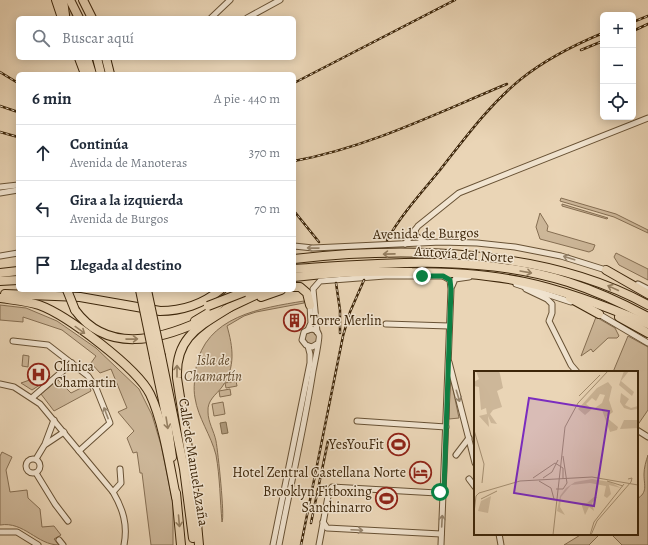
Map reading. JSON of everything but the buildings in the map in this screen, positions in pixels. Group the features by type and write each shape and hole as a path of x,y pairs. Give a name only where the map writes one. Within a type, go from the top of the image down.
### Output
{"highway":[{"path":"56,0 61,16"},
{"path":"63,0 65,16"},
{"path":"70,0 78,16"},
{"path":"75,0 82,16"},
{"path":"83,0 91,16"},
{"path":"88,0 95,16"},
{"path":"79,60 85,72"},
{"path":"88,60 91,72"},
{"path":"92,60 96,72"},
{"path":"97,60 100,72"},
{"path":"102,60 106,72"},
{"path":"106,60 110,72"},
{"path":"110,60 113,72"},
{"path":"296,254 316,254 322,256"},
{"name":"Autovía del Norte","path":"296,259 322,256 420,254 476,256 524,262 605,284 648,305"},
{"name":"Autovía del Norte","path":"296,270 317,267 421,263 495,267 568,282 609,298 648,317"},
{"path":"606,270 648,294"},
{"path":"0,272 16,271"},
{"path":"296,277 364,271 470,274 570,294 648,324"},
{"path":"296,282 321,277 410,272"},
{"path":"353,275 385,276"},
{"path":"0,281 16,280"},
{"path":"525,284 569,298 599,314"},
{"path":"296,287 301,288 307,292 310,305"},
{"path":"0,292 16,290"},
{"path":"0,292 67,293 176,313 208,306 244,292"},
{"name":"Calle de Manuel Azaña","path":"139,292 146,320 158,357 180,446 194,545"},
{"path":"148,292 161,346 158,357"},
{"path":"171,311 190,306 217,292"},
{"path":"165,334 201,318 234,292"},
{"path":"67,293 75,310 91,328 115,338 147,338 188,327 262,292"},
{"path":"189,336 223,315 275,292"},
{"path":"570,294 613,313 648,333"},
{"path":"0,298 38,305 59,315 126,365 141,381 150,395 157,414 176,497"},
{"path":"199,545 191,465 177,370 181,349 189,336 199,327 230,307"},
{"name":"Calle de Manuel Azaña","path":"158,357 169,436 181,545"},
{"path":"191,465 194,523 192,533"}],"street":[{"path":"213,16 230,0"},
{"path":"251,16 280,0"},
{"path":"405,244 415,230 452,197 463,191 648,118"},
{"path":"0,187 16,184"},
{"path":"0,193 16,190"},
{"path":"415,230 418,239 425,243"},
{"name":"Avenida de Burgos","path":"296,246 313,248 425,243 478,243 515,247 562,256 606,270 648,289"},
{"path":"0,256 16,253"},
{"path":"279,545 282,516 290,473 317,344 320,338 317,332 313,290 320,281 385,276 443,276 525,284 525,289 552,304 552,314 549,321 571,365 577,371"},
{"path":"441,545 451,289 450,280 443,276"},
{"path":"451,289 455,279 469,278"},
{"path":"310,305 311,323 308,330 303,334 302,338 304,344 308,346 314,346 317,344"},
{"path":"599,314 648,343"},
{"path":"386,324 449,326"},
{"path":"447,378 451,366 449,326"},
{"path":"308,330 313,329 317,332"},
{"path":"13,341 44,344 88,376 96,388 110,423 79,451"},
{"path":"448,345 451,366 474,459"},
{"path":"308,346 310,357 308,389"},
{"path":"33,397 72,363"},
{"path":"0,384 14,388 33,397 54,420 113,492 119,502 126,526 124,545"},
{"path":"36,459 45,444 54,420"},
{"path":"357,421 446,426"},
{"path":"638,431 648,437"},
{"path":"45,444 64,432"},
{"path":"456,455 468,438"},
{"path":"36,459 31,459 27,462 26,466 27,471 36,473"},
{"path":"36,459 40,466 36,473"},
{"path":"113,492 121,483 120,469"},
{"path":"36,473 55,504 68,521"},
{"path":"469,479 474,486"},
{"path":"318,545 329,489 332,487 437,493 443,497"},
{"path":"437,493 444,489"},
{"path":"273,545 282,516"},
{"path":"322,521 324,526 327,528 441,534"},
{"path":"0,532 17,532 38,545"},
{"path":"499,535 501,545"},
{"path":"58,540 63,545"}],"green space":[{"path":"561,198 616,214 648,230 648,233 614,217 560,201"},
{"path":"562,204 608,218 607,219 562,206"},
{"path":"540,213 548,226 547,231 595,245 593,250 589,252 540,239 536,227"},
{"path":"616,253 648,269 648,280 619,265 614,257"},
{"name":"Isla de Chamartín","path":"304,301 304,303 256,312 244,316 227,326 232,349 230,372 222,387 210,401 208,408 208,416 216,441 222,497 222,522 216,455 199,413 194,394 196,368 201,350 211,337 223,326 237,318 270,307"},
{"path":"0,305 26,308 57,321 96,348 139,389 152,415 161,445 173,504 173,545 151,545 142,473 140,473 137,452 133,453 127,438 134,431 118,412 127,408 111,369 100,373 91,363 96,356 62,330 23,317 23,322 0,320"},
{"path":"596,317 615,328 619,336 617,338 608,338 593,352 591,349 581,356"},
{"path":"309,332 313,332 317,338 313,344 309,344 305,340 305,336"},
{"path":"628,336 648,347 648,410 638,425 638,371 613,371"},
{"path":"23,355 29,356 28,367 22,366"},
{"path":"450,375 459,418 449,419"},
{"path":"41,376 46,381 32,390 21,383"},
{"path":"58,380 71,393 89,384 91,391 54,411 41,394"},
{"path":"236,381 237,386 226,388 225,383"},
{"path":"230,389 231,395 220,397 219,391"},
{"path":"223,402 225,414 214,416 212,404"},
{"path":"2,452 12,457 6,470 10,492 27,490 28,498 40,509 42,527 54,526 61,535 54,539 59,545 44,541 16,526 0,525 0,456"},
{"path":"648,455 648,545 622,545 612,535 638,535 638,498 644,491 644,469"},
{"path":"580,535 599,535 589,545 564,545"}],"shaded area":[{"path":"226,422 228,433 222,434 220,423"}],"tunnel":[{"path":"65,0 72,16"}],"railway":[{"path":"296,82 455,0"},
{"path":"636,21 648,16"},
{"path":"636,30 648,24"},
{"path":"387,240 405,213 468,134 509,89 550,59 600,34"},
{"path":"581,50 600,42"},
{"path":"0,72 16,82"},
{"path":"296,161 322,155 376,138 507,84"},
{"path":"0,106 16,111"},
{"path":"0,132 16,136"},
{"path":"296,213 319,242"},
{"path":"301,545 343,336 350,312 364,280"},
{"path":"336,283 340,310 340,333"},
{"path":"311,523 328,441"}],"place":[{"name":"Torre Merlin","path":"294,320"},
{"name":"Clínica Chamartin","path":"39,374"},
{"name":"YesYouFit","path":"399,444"},
{"name":"Hotel Zentral Castellana Norte","path":"421,472"},
{"name":"Brooklyn Fitboxing Sanchinarro","path":"387,499"}],"route":[{"path":"422,276 443,276 451,282 444,489 440,492"}]}
